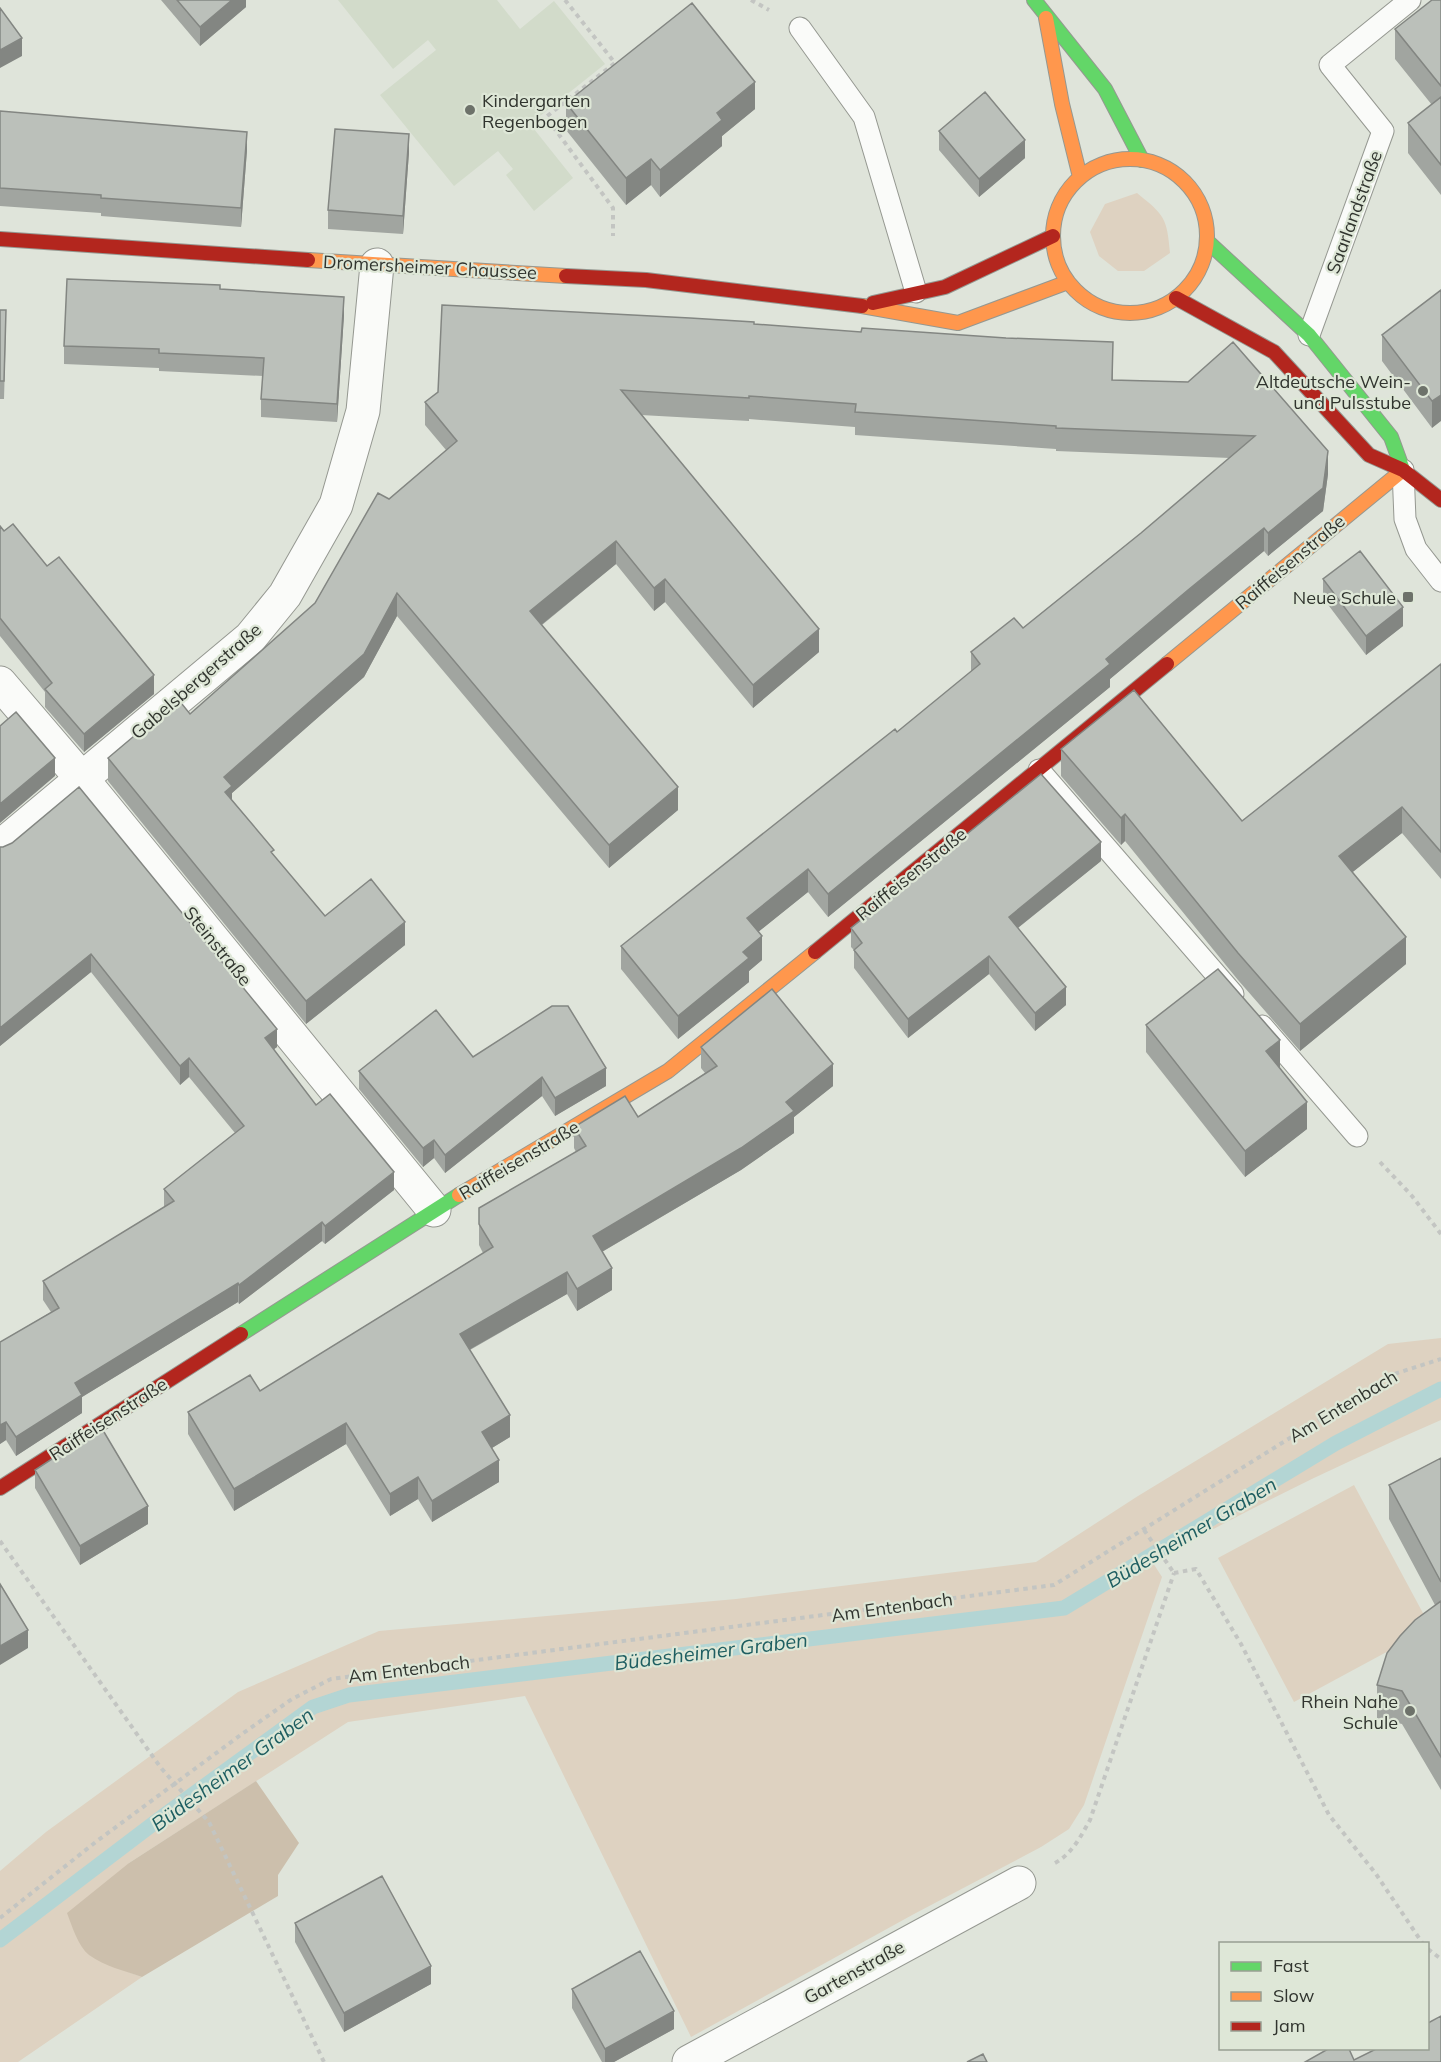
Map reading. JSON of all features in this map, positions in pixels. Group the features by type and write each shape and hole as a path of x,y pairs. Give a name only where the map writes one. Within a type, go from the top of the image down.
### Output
{"street":[{"path":"1035,0 1105,89 1142,160"},
{"path":"1045,13 1062,104 1080,177"},
{"path":"1120,159 1142,160 1164,166 1183,179 1197,197 1206,219 1208,242 1202,263 1192,282 1176,298 1155,309 1131,313 1107,310 1085,299 1068,282 1059,268 1053,236 1054,219 1060,203 1080,177 1099,166 1120,159"},
{"name":"Dromersheimer Chaussee","path":"860,306 945,287 1053,236"},
{"name":"Dromersheimer Chaussee","path":"0,239 377,265 614,277 860,306 958,322 1005,307 1068,282"},
{"path":"1208,242 1309,335 1391,437 1403,470"},
{"name":"Gabelsbergerstraße","path":"0,847 250,638 285,595 336,505 363,411 377,265"},
{"path":"1176,298 1274,352 1369,455 1403,470 1441,500"},
{"name":"Raiffeisenstraße","path":"0,1488 434,1210 668,1071 1039,770 1403,470"},
{"name":"Steinstraße","path":"0,683 82,779 434,1210"},
{"name":"Gartenstraße","path":"689,2062 1018,1883"}],"lane":[{"name":"Saarlandstraße","path":"1309,335 1383,131 1330,65 1410,0"},
{"path":"800,28 864,117 916,292"},
{"path":"1403,470 1405,519 1416,549 1441,581"},
{"path":"1039,770 1357,1136"}],"path":[{"path":"565,0 615,63 546,117 613,208 614,277"},
{"path":"1357,1136 1412,1196 1441,1234"},
{"name":"Am Entenbach","path":"0,1918 97,1841 292,1699 332,1679 1054,1586 1390,1375 1441,1359"},
{"path":"1144,1530 1174,1574"},
{"path":"0,1541 161,1768 209,1822 324,2062"},
{"path":"1174,1574 1196,1569 1241,1644 1329,1815 1376,1874 1422,1942"},
{"path":"1018,1883 1061,1860 1078,1842 1090,1820 1174,1574"},
{"path":"1429,1950 1441,1959"}],"shaded area":[{"name":"Kindergarten Regenbogen","path":"338,0 497,0 520,29 554,1 605,64 530,124 573,178 534,211 506,175 513,169 498,151 454,186 380,95 436,50 428,40 393,69"},
{"path":"1137,193 1159,212 1165,224 1170,253 1144,271 1118,271 1099,256 1090,232 1105,204"},
{"path":"1441,1338 1441,1420 1295,1487 1153,1563 1162,1577 1084,1805 1069,1829 1041,1847 691,2037 525,1696 348,1722 129,1863 88,1954 142,1977 18,2062 0,2062 0,1871 46,1832 238,1692 379,1631 736,1599 1036,1562 1138,1496 1388,1344"},
{"path":"1354,1485 1431,1628 1294,1702 1218,1558"},
{"path":"256,1781 299,1843 278,1875 278,1896 142,1977 108,1965 89,1955 73,1930 67,1913 129,1863"}],"building":[{"path":"177,0 232,0 200,27"},
{"path":"1432,0 1441,0 1441,86 1395,29"},
{"path":"692,3 755,82 717,113 722,120 660,170 651,159 626,178 566,103"},
{"path":"0,8 22,38 0,50"},
{"path":"985,92 1025,140 979,179 939,131"},
{"path":"1441,97 1441,165 1408,123"},
{"path":"0,111 247,132 241,208 0,188"},
{"path":"335,129 409,134 403,216 328,210"},
{"path":"67,279 220,285 220,289 344,297 337,404 261,399 264,358 159,353 159,349 64,346"},
{"name":"Altdeutsche Wein- und Pulsstube","path":"1441,290 1441,395 1432,401 1382,335"},
{"path":"442,305 754,322 754,324 861,332 862,328 1006,338 1113,342 1112,380 1188,382 1233,342 1328,451 1323,488 1268,533 1264,528 1188,590 1106,659 1110,664 828,894 808,869 747,918 762,936 743,952 749,958 678,1016 621,946 895,729 897,732 980,664 971,652 1014,618 1023,628 1141,533 1255,436 1056,428 1056,426 855,412 856,404 621,390 819,629 753,685 665,579 654,588 616,541 530,611 678,787 609,845 397,593 364,654 224,777 232,786 225,792 274,850 271,852 325,916 371,879 405,922 306,1001 108,758 178,699 190,714 315,603 378,493 389,499 457,441 425,402 438,392"},
{"path":"0,310 6,310 4,381 0,381"},
{"path":"13,524 47,566 59,557 154,675 84,734 45,689 52,683 0,618 0,526 4,531"},
{"path":"1360,551 1403,607 1366,636 1323,579"},
{"path":"1441,664 1441,852 1402,807 1339,856 1406,937 1300,1024 1238,953 1125,814 1121,818 1061,749 1134,690 1242,821"},
{"path":"16,712 55,758 0,804 0,726"},
{"path":"1041,774 1101,842 1009,917 1066,987 1035,1013 989,956 908,1019 854,950 862,943 851,928"},
{"path":"79,787 277,1029 265,1038 316,1105 330,1094 394,1172 325,1226 322,1222 239,1285 238,1283 75,1383 82,1395 16,1437 6,1422 0,1425 0,1342 59,1308 43,1281 174,1201 164,1189 244,1126 189,1058 180,1066 91,954 0,1028 0,847 12,843"},
{"path":"1218,969 1280,1040 1266,1051 1307,1102 1245,1151 1146,1025"},
{"path":"772,989 833,1064 786,1102 794,1111 741,1148 593,1236 612,1268 577,1289 567,1272 460,1334 510,1415 482,1432 499,1460 432,1501 418,1477 390,1494 346,1423 234,1489 188,1412 250,1375 260,1391 493,1247 479,1224 479,1208 586,1146 574,1127 625,1096 638,1117 717,1066 701,1047"},
{"path":"552,1006 568,1006 606,1068 555,1098 542,1077 445,1155 434,1140 423,1148 359,1071 436,1010 473,1057"},
{"path":"101,1427 148,1506 80,1546 35,1470"},
{"path":"1441,1458 1441,1582 1389,1485"},
{"path":"0,1584 28,1630 0,1646"},
{"name":"Rhein Nahe Schule","path":"1441,1601 1441,1757 1402,1691 1377,1685 1387,1653 1415,1620"},
{"path":"382,1876 431,1966 344,2013 295,1923"},
{"path":"640,1951 674,2011 605,2049 572,1989"},
{"path":"1441,2016 1441,2062 1305,2062 1326,2050 1349,2050 1354,2060 1374,2050 1429,2050 1429,2022"},
{"path":"983,2054 987,2062 967,2062"}],"waterway":[{"name":"Büdesheimer Graben","path":"0,1940 166,1814 313,1707 349,1695 1064,1608 1336,1443 1441,1389"}],"traffic: fast":[{"path":"1034,0 1105,89 1142,160"},
{"path":"1208,242 1309,335 1391,437 1403,470"},
{"path":"241,1334 459,1195"}],"traffic: slow":[{"path":"1046,18 1062,104 1080,177"},
{"path":"1130,159 1159,165 1173,172 1184,182 1194,193 1201,207 1207,236 1201,265 1194,279 1184,290 1173,300 1159,307 1130,313 1101,307 1087,300 1076,290 1066,279 1059,265 1053,236 1059,207 1066,193 1076,182 1087,172 1101,165 1130,159"},
{"path":"308,260 566,276"},
{"path":"862,306 958,323 1068,282"},
{"path":"1167,664 1403,470"},
{"path":"459,1195 668,1071 815,952"}],"traffic: jam":[{"path":"873,303 945,287 1053,236"},
{"path":"0,239 308,260"},
{"path":"566,276 646,280 862,306"},
{"path":"1176,298 1274,352 1369,455 1403,470 1441,500"},
{"path":"815,952 1167,664"},
{"path":"0,1488 241,1334"}],"place":[{"name":"Kindergarten Regenbogen","path":"470,110"},
{"name":"Altdeutsche Wein- und Pulsstube","path":"1423,391"},
{"name":"Neue Schule","path":"1408,597"},
{"name":"Rhein Nahe Schule","path":"1410,1711"}]}
